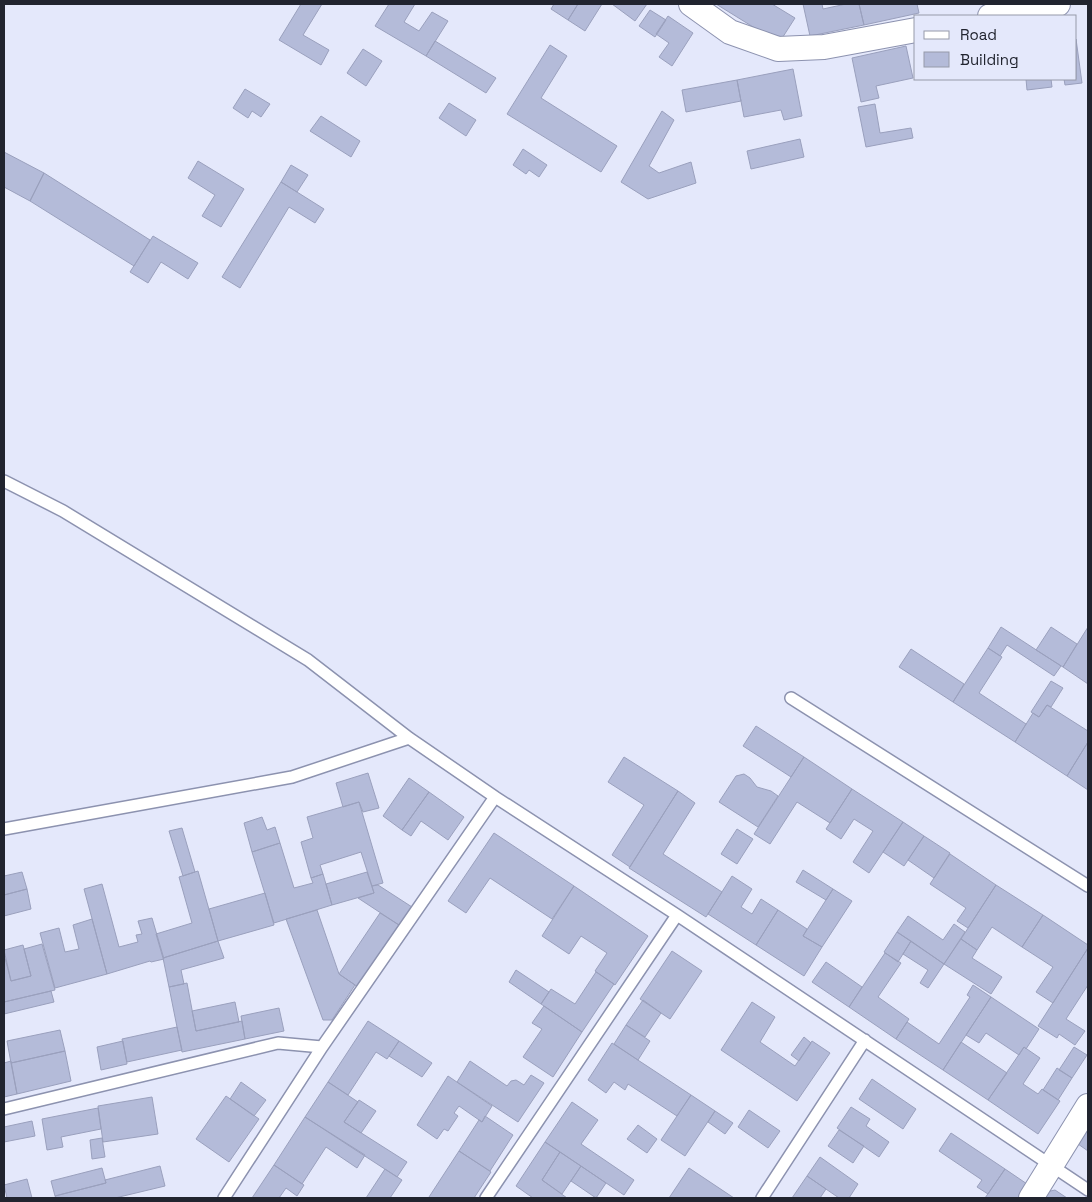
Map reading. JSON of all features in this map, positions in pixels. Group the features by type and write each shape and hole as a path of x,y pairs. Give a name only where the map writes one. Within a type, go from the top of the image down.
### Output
{"street":[{"path":"691,4 730,32 778,49 824,47 914,30"},
{"path":"996,15 1058,4"},
{"path":"1031,1198 1088,1106"}],"lane":[{"path":"4,481 63,511 308,660 409,738 494,798 677,915 1088,1190"},
{"path":"791,698 1088,886"},
{"path":"4,828 292,777 409,738"},
{"path":"224,1198 322,1047 494,798"},
{"path":"486,1198 677,915"},
{"path":"762,1198 865,1040"},
{"path":"4,1109 278,1043 322,1047"}],"building":[{"path":"301,4 322,4 303,35 329,50 321,65 279,40"},
{"path":"389,4 415,4 404,22 419,31 432,12 448,21 426,56 375,26"},
{"path":"554,4 578,4 568,20 551,9"},
{"path":"578,4 602,4 585,31 568,20"},
{"path":"612,4 647,4 635,21"},
{"path":"716,4 772,4 795,18 779,43"},
{"path":"803,4 822,4 823,9 846,4 859,4 864,25 810,36"},
{"path":"859,4 917,4 919,13 864,25"},
{"path":"650,10 666,20 655,37 639,26"},
{"path":"668,16 693,33 672,66 659,57 669,43 656,34"},
{"path":"435,41 496,78 486,93 426,56"},
{"path":"550,45 567,56 541,98 617,146 601,172 507,114"},
{"path":"906,46 913,78 876,86 879,98 861,102 852,58"},
{"path":"1077,46 1082,83 1065,85 1064,80 1077,80"},
{"path":"363,49 382,61 366,86 347,73"},
{"path":"793,69 802,116 784,120 781,110 744,117 737,80"},
{"path":"737,80 741,101 686,112 682,90"},
{"path":"1026,80 1051,80 1052,87 1027,90"},
{"path":"245,89 270,104 261,117 252,111 248,118 233,108"},
{"path":"449,103 476,120 466,136 439,118"},
{"path":"875,104 880,133 911,128 913,138 866,147 858,107"},
{"path":"662,111 674,120 649,166 659,173 691,162 696,183 648,199 621,182"},
{"path":"321,116 360,141 351,157 310,131"},
{"path":"800,139 804,157 751,169 747,151"},
{"path":"523,149 547,165 539,177 529,170 526,174 513,165"},
{"path":"4,152 44,173 30,201 4,187"},
{"path":"198,161 244,189 221,227 202,216 215,195 188,178"},
{"path":"291,165 308,175 297,192 281,182"},
{"path":"44,173 150,240 134,266 30,201"},
{"path":"281,182 324,209 315,223 289,207 240,288 222,277"},
{"path":"153,236 198,263 188,279 161,262 148,283 130,272"},
{"path":"1001,627 1061,666 1054,676 1007,645 1000,656 988,648"},
{"path":"1051,627 1077,644 1063,667 1036,650"},
{"path":"1088,627 1088,684 1063,667"},
{"path":"988,648 1002,657 979,693 1026,724 1015,742 953,702"},
{"path":"911,649 964,684 953,702 899,667"},
{"path":"1051,681 1063,688 1051,707 1047,705 1039,717 1031,712"},
{"path":"1047,705 1088,731 1088,742 1067,776 1015,742 1033,713 1039,717"},
{"path":"756,726 804,757 791,777 743,746"},
{"path":"1088,742 1088,790 1067,776"},
{"path":"624,757 678,791 630,867 612,855 644,805 608,782"},
{"path":"804,757 852,789 830,823 797,802 770,844 754,834"},
{"path":"368,773 379,808 363,812 359,802 343,807 336,783"},
{"path":"744,774 757,787 771,791 778,796 758,827 719,802 736,776"},
{"path":"409,778 429,792 402,830 383,816"},
{"path":"852,789 903,822 869,873 853,862 873,831 854,819 841,839 826,829"},
{"path":"678,791 695,803 663,854 722,892 706,917 629,868"},
{"path":"429,792 464,817 448,840 421,821 411,836 402,830"},
{"path":"359,802 383,883 372,886 361,852 320,865 323,874 311,878 301,842 313,838 307,817"},
{"path":"262,817 267,830 275,827 280,843 252,852 244,823"},
{"path":"903,822 924,836 904,866 883,852"},
{"path":"182,828 195,872 183,876 169,831"},
{"path":"737,829 753,839 737,864 721,854"},
{"path":"494,833 574,886 552,919 490,878 466,913 448,901"},
{"path":"924,836 950,853 934,878 908,860"},
{"path":"280,843 294,888 313,883 311,878 323,874 332,905 274,923 252,852"},
{"path":"950,854 996,885 968,928 957,921 966,908 930,884"},
{"path":"803,870 833,889 826,900 796,882"},
{"path":"198,871 218,941 163,958 156,934 192,923 179,877"},
{"path":"22,872 27,889 4,895 4,876"},
{"path":"367,872 374,893 332,905 326,884"},
{"path":"732,876 752,889 741,907 752,914 761,899 778,910 756,945 708,914"},
{"path":"102,884 119,947 138,942 136,935 142,934 138,921 152,918 164,959 150,961 107,974 84,889"},
{"path":"378,885 412,907 399,925 358,898 374,893 372,886"},
{"path":"996,885 1043,915 1022,947 992,927 977,950 961,939"},
{"path":"574,886 648,936 615,985 595,971 607,953 581,936 569,954 542,936"},
{"path":"27,889 31,909 4,916 4,895"},
{"path":"833,889 852,901 822,947 803,936"},
{"path":"265,893 274,925 218,941 209,909"},
{"path":"317,910 339,974 355,985 332,1020 323,1020 286,919"},
{"path":"778,910 807,929 803,936 822,947 804,976 756,945"},
{"path":"380,913 399,925 358,987 339,974"},
{"path":"1043,915 1088,945 1088,948 1053,1003 1036,992 1053,967 1022,947"},
{"path":"908,916 943,940 954,924 965,932 944,964 897,932"},
{"path":"92,919 107,974 55,988 40,933 59,928 65,952 79,949 73,925"},
{"path":"897,932 911,941 898,962 884,952"},
{"path":"961,939 977,950 972,958 1002,977 991,994 944,964"},
{"path":"218,941 224,958 181,970 184,984 169,987 163,958"},
{"path":"911,941 944,964 928,988 920,983 928,970 903,954"},
{"path":"42,944 55,990 4,1002 4,954 11,981 31,976 24,949"},
{"path":"23,945 31,976 11,981 4,950"},
{"path":"1088,948 1088,985 1066,1019 1085,1031 1075,1045 1059,1034 1057,1038 1038,1026"},
{"path":"672,951 702,971 670,1019 640,999"},
{"path":"885,953 901,963 878,997 909,1019 896,1039 849,1007"},
{"path":"826,962 862,987 849,1007 812,982"},
{"path":"516,970 549,992 541,1004 509,982"},
{"path":"596,972 614,984 582,1032 541,1004 551,989 575,1004"},
{"path":"187,983 196,1031 242,1021 245,1039 182,1052 169,987"},
{"path":"973,985 991,997 943,1070 896,1039 907,1022 939,1044 970,997 967,995"},
{"path":"51,991 54,1002 4,1014 4,1002"},
{"path":"991,997 1039,1029 1026,1049 1024,1047 1019,1055 986,1033 979,1043 966,1035"},
{"path":"643,1000 661,1013 645,1037 626,1025"},
{"path":"235,1002 239,1022 196,1031 192,1011"},
{"path":"752,1002 775,1017 760,1042 795,1066 812,1041 830,1053 797,1101 721,1050"},
{"path":"544,1006 582,1032 553,1077 523,1057 542,1029 532,1023"},
{"path":"279,1008 284,1031 245,1039 241,1016"},
{"path":"368,1021 399,1041 387,1059 376,1052 348,1095 328,1082"},
{"path":"626,1025 650,1041 638,1060 614,1044"},
{"path":"177,1027 182,1050 127,1062 122,1039"},
{"path":"60,1030 65,1051 11,1063 7,1041"},
{"path":"804,1037 811,1043 799,1061 791,1055"},
{"path":"123,1041 127,1064 101,1070 97,1047"},
{"path":"399,1041 432,1063 422,1077 389,1056"},
{"path":"961,1042 1007,1073 988,1100 943,1070"},
{"path":"612,1043 691,1095 677,1116 628,1084 625,1090 614,1082 606,1093 588,1080"},
{"path":"1024,1047 1040,1058 1023,1084 1038,1094 1042,1089 1060,1101 1038,1134 988,1100"},
{"path":"1074,1047 1087,1055 1072,1078 1059,1070"},
{"path":"65,1051 71,1081 17,1094 11,1063"},
{"path":"11,1061 17,1094 4,1097 4,1063"},
{"path":"470,1061 507,1086 511,1081 516,1080 524,1085 531,1075 544,1083 518,1122 457,1082"},
{"path":"1057,1068 1072,1078 1058,1100 1043,1090"},
{"path":"448,1076 492,1106 482,1122 459,1106 454,1113 458,1116 448,1131 444,1129 437,1139 417,1125"},
{"path":"872,1079 916,1109 903,1129 859,1099"},
{"path":"241,1082 266,1100 254,1116 230,1099"},
{"path":"328,1082 358,1102 344,1122 407,1162 397,1177 305,1117"},
{"path":"691,1095 715,1111 685,1156 661,1140"},
{"path":"226,1096 259,1119 229,1162 196,1139"},
{"path":"152,1097 158,1134 103,1142 98,1106"},
{"path":"359,1100 376,1111 361,1133 344,1122"},
{"path":"572,1102 598,1120 581,1144 634,1180 624,1195 545,1142"},
{"path":"851,1107 870,1119 866,1126 889,1142 879,1157 837,1128"},
{"path":"98,1108 101,1129 61,1137 63,1147 47,1150 42,1119"},
{"path":"749,1110 780,1131 768,1148 738,1127"},
{"path":"715,1111 733,1123 725,1134 708,1122"},
{"path":"485,1116 513,1135 490,1171 459,1151 479,1120 482,1122"},
{"path":"305,1117 365,1155 357,1168 326,1147 302,1184 274,1165"},
{"path":"32,1121 35,1136 4,1142 4,1127"},
{"path":"638,1125 657,1139 647,1153 627,1139"},
{"path":"1088,1129 1088,1151 1078,1144"},
{"path":"839,1130 864,1146 853,1163 828,1146"},
{"path":"951,1133 1005,1169 988,1194 977,1187 982,1180 939,1151"},
{"path":"102,1138 105,1157 92,1159 90,1140"},
{"path":"545,1142 560,1152 542,1180 567,1198 533,1198 516,1186"},
{"path":"459,1151 491,1172 474,1198 430,1198 429,1197"},
{"path":"560,1152 581,1166 562,1194 542,1180"},
{"path":"820,1157 858,1184 849,1198 839,1198 807,1176"},
{"path":"274,1165 304,1185 297,1196 286,1188 279,1198 252,1198"},
{"path":"160,1166 165,1186 115,1198 56,1198 55,1196 106,1183 105,1180"},
{"path":"581,1166 606,1183 596,1198 571,1181"},
{"path":"102,1168 106,1183 55,1196 51,1181"},
{"path":"689,1168 734,1198 669,1198"},
{"path":"385,1169 402,1180 390,1198 366,1198"},
{"path":"1005,1169 1030,1186 1022,1198 985,1198"},
{"path":"807,1176 826,1189 820,1198 792,1198"},
{"path":"27,1179 32,1198 7,1198 4,1185"},
{"path":"1055,1190 1067,1198 1041,1198 1046,1192"}]}
